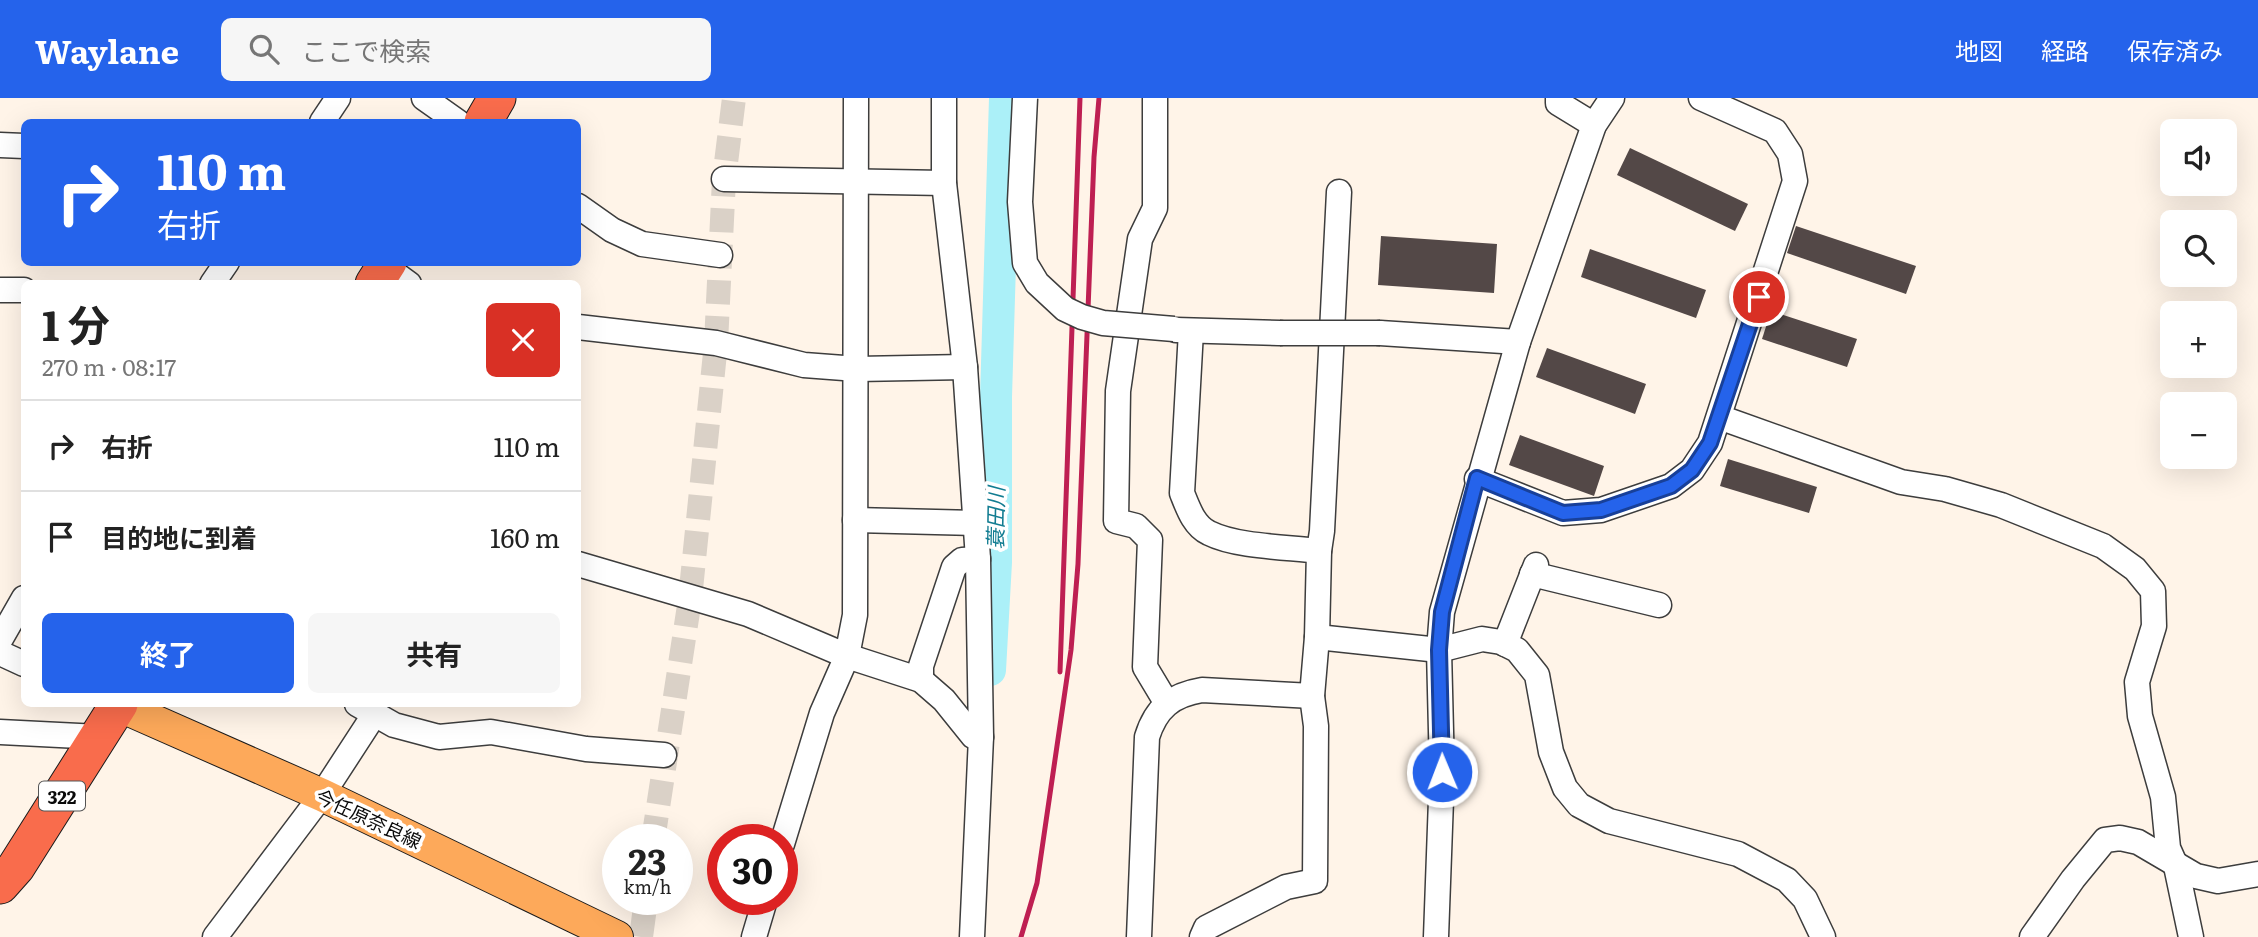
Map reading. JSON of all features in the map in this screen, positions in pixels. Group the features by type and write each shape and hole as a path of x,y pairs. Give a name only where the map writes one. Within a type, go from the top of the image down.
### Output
{"highway":[{"path":"485,119 497,98"},
{"name":"322","path":"0,886 16,867 115,707"}],"main road":[{"name":"今任原奈良線","path":"124,707 322,795 617,937"}],"street":[{"path":"324,119 338,98"},
{"path":"424,98 454,119"},
{"path":"788,824 822,713 846,656 855,615 856,98"},
{"path":"944,98 944,183 965,367 978,559 981,737 972,937"},
{"path":"1025,98 1020,202 1025,263 1037,283 1065,309 1103,323 1183,330 1380,333 1518,342"},
{"path":"1155,98 1156,208 1140,239 1118,391 1116,521 1136,526 1150,540 1145,667 1166,702"},
{"path":"1558,98 1558,103 1574,115 1594,125"},
{"path":"1436,937 1442,772 1439,650 1442,612 1477,478 1518,342 1594,125 1612,98"},
{"path":"1477,478 1563,513 1601,510 1671,486 1692,470 1710,443 1795,181 1790,153 1775,131 1701,98"},
{"path":"0,145 21,146"},
{"path":"724,179 855,184 944,183"},
{"path":"1202,937 1206,928 1286,887 1315,881 1316,726 1312,696 1339,192"},
{"path":"581,208 612,230 642,244 720,255"},
{"path":"0,290 21,290"},
{"path":"581,327 716,343 804,365 857,369 965,367"},
{"path":"1183,330 1182,493 1190,514 1207,533 1319,551"},
{"path":"1719,417 1901,482 1945,489 2001,505 2103,546 2135,569 2153,591 2154,614 2154,626 2137,682 2140,716 2163,797 2168,848 2176,866 2191,937"},
{"path":"855,520 976,523"},
{"path":"921,680 921,666 954,567 962,560 978,559"},
{"path":"581,565 748,614 846,656 921,680 944,700 973,736 981,737"},
{"path":"1505,644 1534,569 1659,606"},
{"path":"0,640 21,603"},
{"path":"1317,637 1439,650 1482,639 1505,644 1517,650 1536,675 1551,752 1565,788 1579,805 1609,821 1738,854 1787,880 1805,899 1823,937"},
{"path":"0,653 21,663"},
{"path":"1139,937 1147,737 1153,718 1166,702 1185,693 1202,690 1312,696"},
{"path":"215,937 322,795 365,709 394,726 439,737 491,732 586,749 664,755"},
{"path":"0,732 99,737"},
{"path":"2032,937 2073,879 2105,840 2120,838 2138,842 2196,876 2218,881 2258,874"},
{"path":"754,937 761,915"}],"building":[{"path":"1630,148 1748,204 1735,231 1617,175"},
{"path":"1796,226 1916,266 1906,294 1787,253"},
{"path":"1381,236 1497,244 1494,293 1378,285"},
{"path":"1590,249 1706,290 1696,318 1581,277"},
{"path":"1771,311 1857,339 1847,367 1762,339"},
{"path":"1547,348 1646,384 1635,414 1536,377"},
{"path":"1520,435 1604,466 1594,496 1509,465"},
{"path":"1728,459 1817,487 1809,513 1720,486"}],"waterway":[{"name":"蓑田川","path":"990,670 996,562 996,397 1005,98"}],"tunnel":[{"path":"655,824 690,599 716,343 724,179 734,98"},
{"path":"641,937 644,915"}],"railway":[{"path":"1060,672 1080,98"},
{"path":"1021,937 1037,883 1071,650 1078,564 1094,157 1099,98"}],"route":[{"path":"1442,772 1439,650 1442,612 1477,478 1563,513 1601,510 1671,486 1692,470 1710,443 1759,297"}]}
